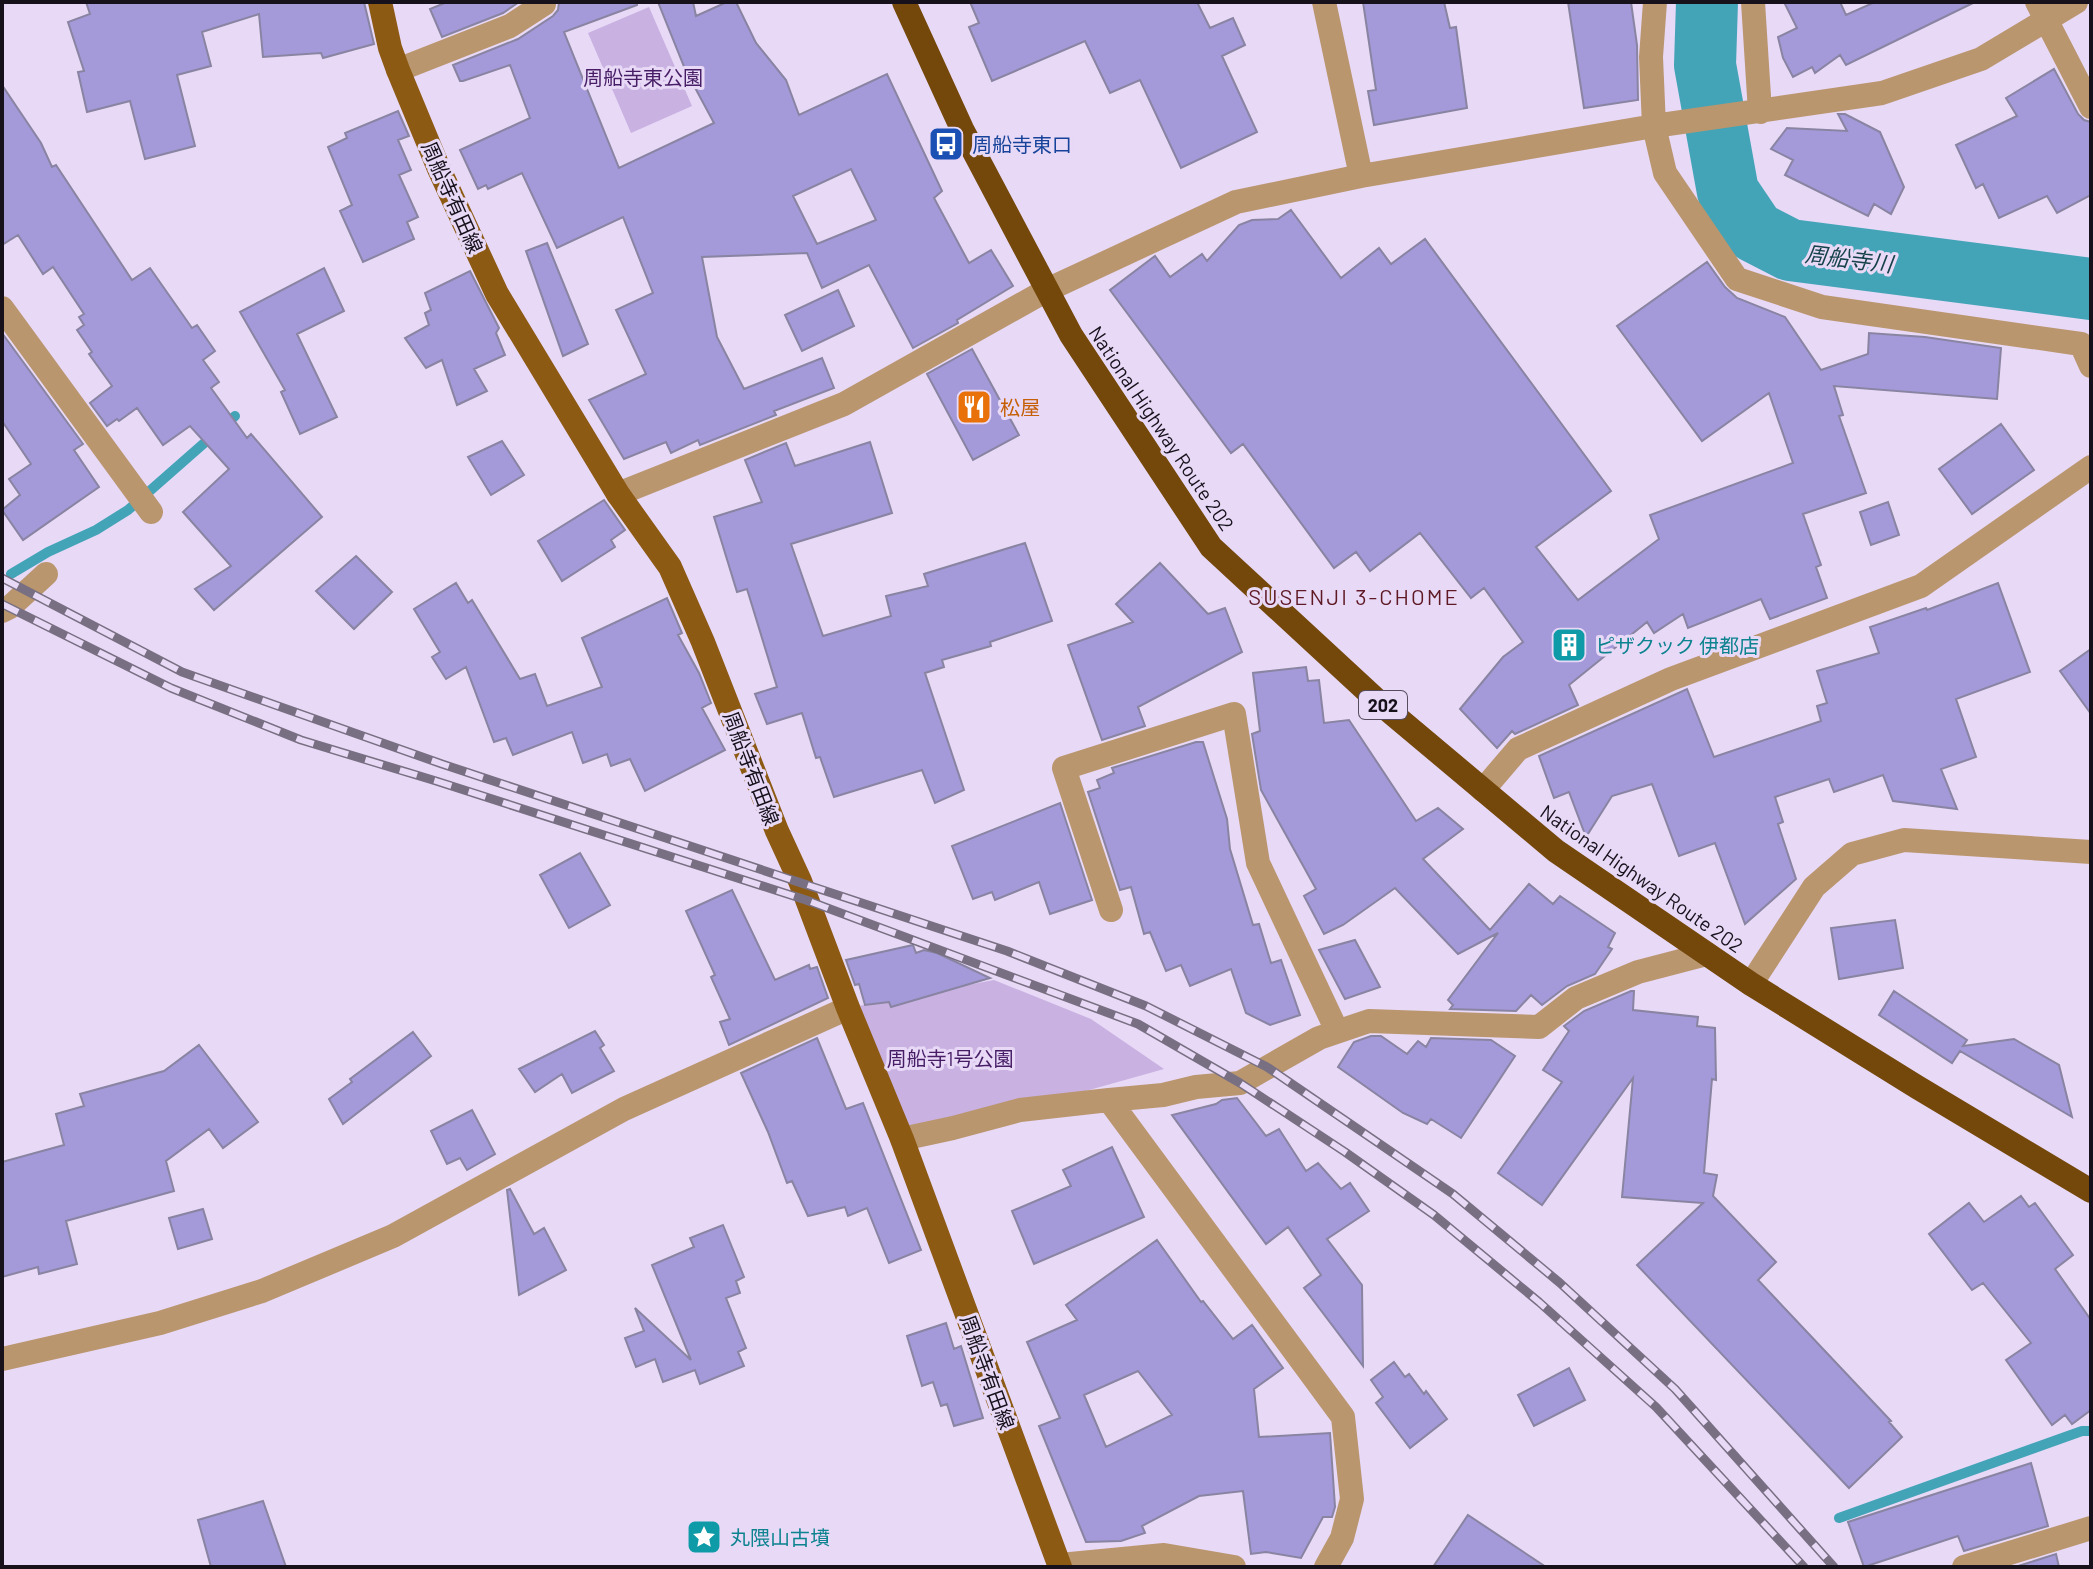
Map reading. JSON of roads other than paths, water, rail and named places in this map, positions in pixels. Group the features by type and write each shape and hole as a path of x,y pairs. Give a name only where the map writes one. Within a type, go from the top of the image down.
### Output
{"highway":[{"name":"National Highway Route 202","path":"904,2 962,129 1071,335 1211,547 1382,705 1556,851 1751,984 2091,1191"}],"main road":[{"name":"周船寺有田線","path":"380,2 398,70 439,169 497,294 618,494 670,567 800,881 902,1139 1060,1566"}],"street":[{"path":"1324,2 1361,176"},
{"path":"1655,2 1651,57 1654,126 1665,173 1737,279 1822,307 2088,351"},
{"path":"1753,2 1760,112"},
{"path":"618,494 844,404 1047,290 1236,202 1361,176 1654,126 1882,93 1981,59 2042,11 2076,2"},
{"path":"398,70 510,26 544,4"},
{"path":"2042,11 2091,107"},
{"path":"2,308 144,502"},
{"path":"1483,790 1518,749 1671,679 1921,586 2091,467"},
{"path":"2,611 46,574"},
{"path":"1111,910 1064,768 1234,714 1258,863 1337,1031"},
{"path":"1751,984 1814,887 1852,854 1904,840 2091,852"},
{"path":"902,1139 1020,1110 1163,1095 1196,1087 1240,1083 1319,1038 1369,1021 1539,1027 1576,998 1638,972 1707,954"},
{"path":"2,1359 160,1323 262,1291 393,1236 624,1109 848,1008"},
{"path":"1109,1100 1343,1417 1352,1499 1342,1538 1326,1567"},
{"path":"1964,1567 2091,1528"},
{"path":"1060,1566 1164,1555 1234,1567"}],"waterway":[{"name":"周船寺川","path":"1707,2 1705,65 1728,192 1755,232 1790,250 2091,289"},
{"path":"11,574 128,510 235,416"},
{"path":"1839,1518 2082,1431 2091,1431"}],"railway":[{"path":"2,578 182,672 442,764 1007,951 1146,1006 1267,1067 1453,1194 1560,1283 1675,1389 1834,1567"},
{"path":"2,604 171,688 301,740 806,900 1138,1024 1240,1083 1434,1215 1539,1302 1656,1407 1804,1567"}],"place":[{"name":"周船寺東口","path":"946,144"},
{"name":"松屋","path":"974,407"},
{"name":"ピザクック 伊都店","path":"1569,645"},
{"name":"丸隈山古墳","path":"704,1537"}],"district":[{"name":"SUSENJI 3-CHOME","path":"1354,596"}],"park label":[{"name":"周船寺東公園","path":"643,77"},
{"name":"周船寺1号公園","path":"950,1058"}]}
